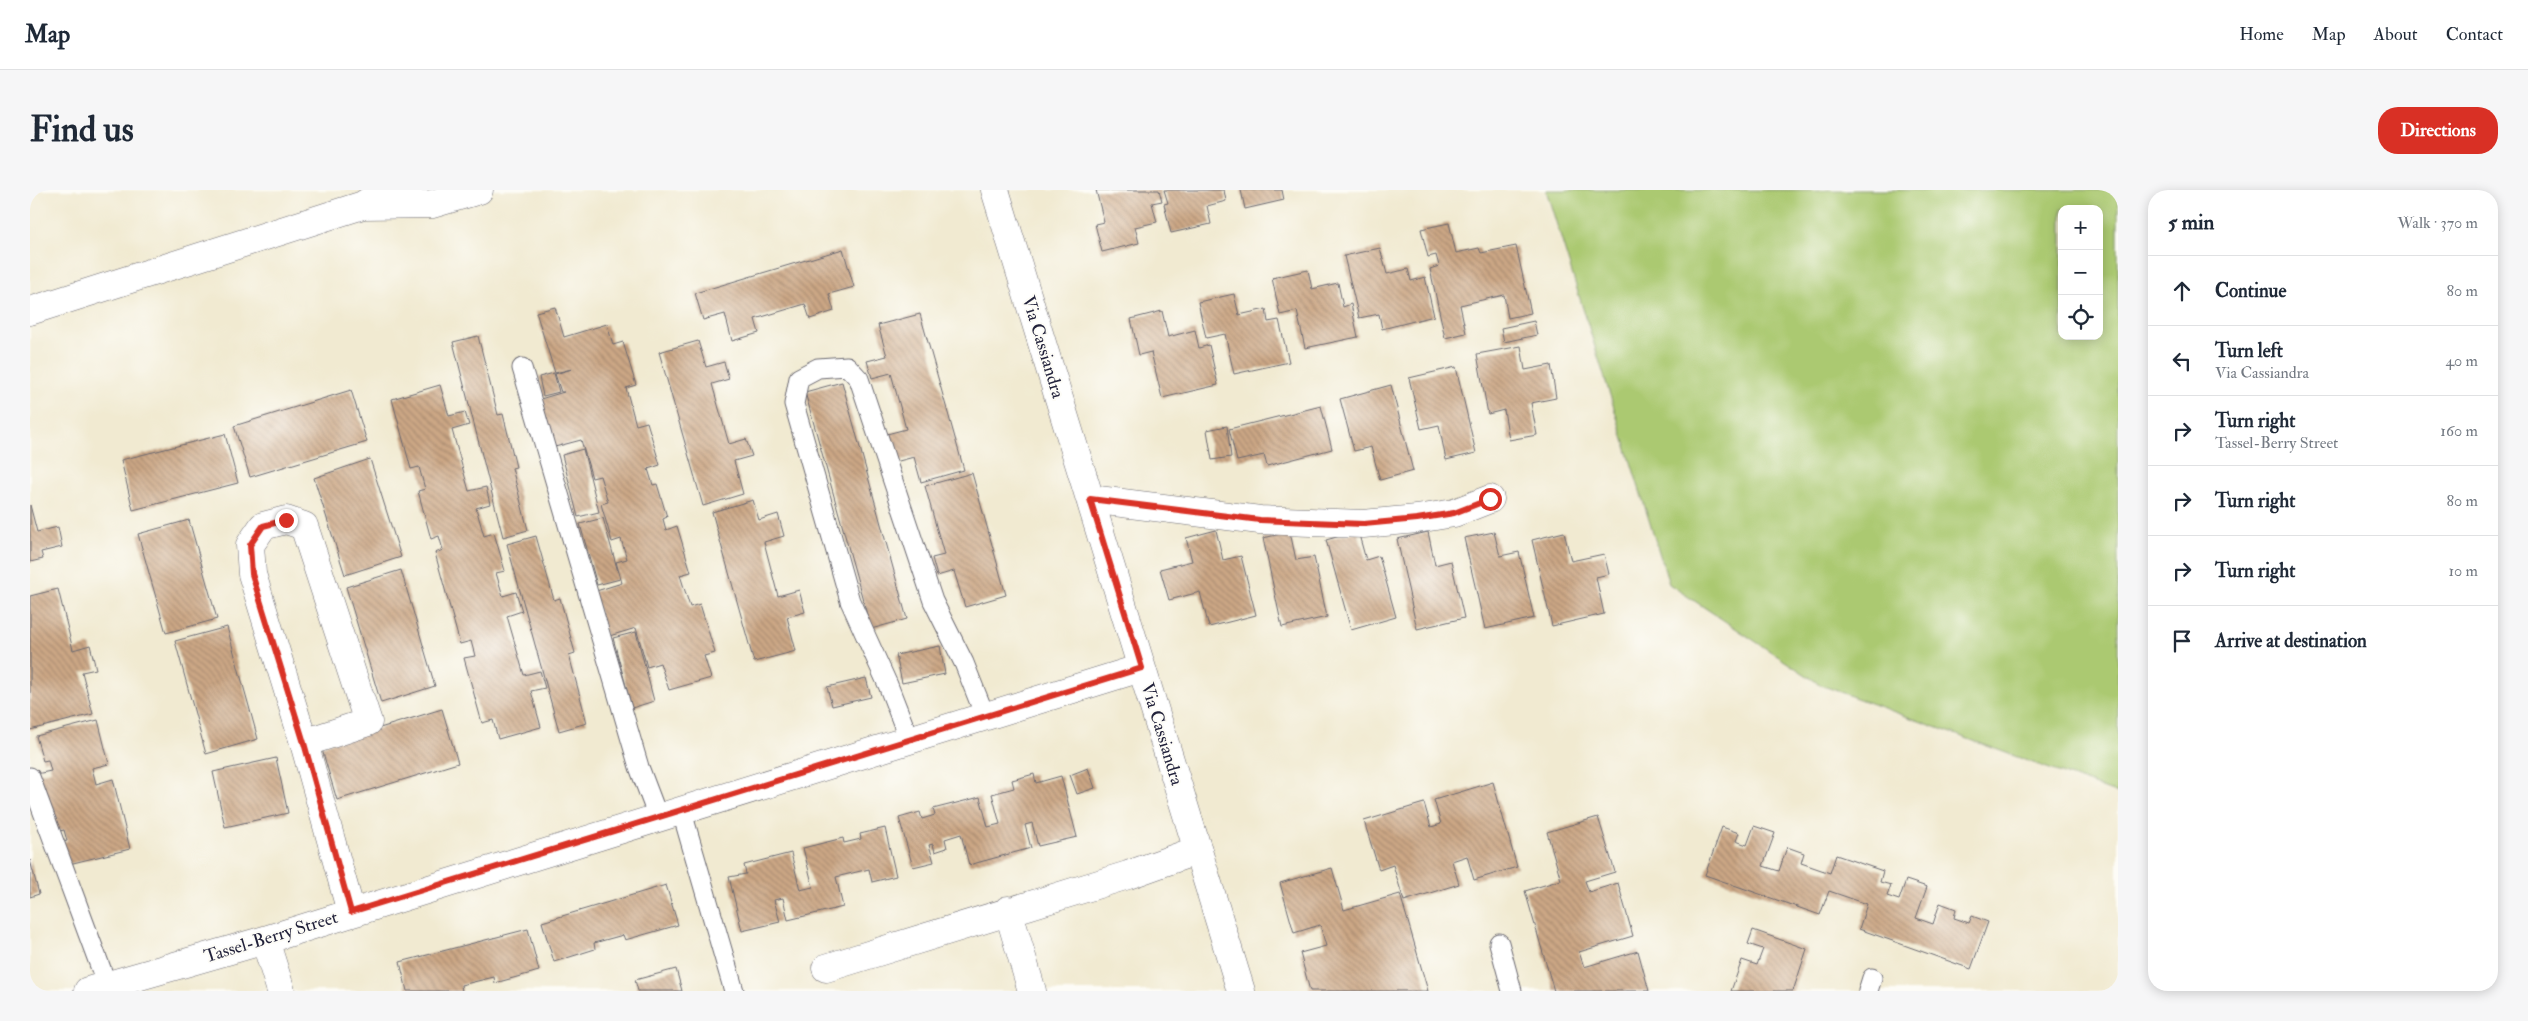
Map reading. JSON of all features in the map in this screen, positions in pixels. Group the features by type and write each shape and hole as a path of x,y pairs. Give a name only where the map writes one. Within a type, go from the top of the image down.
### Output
{"street":[{"path":"363,206 386,190"},
{"path":"30,311 363,206 432,204 479,190"},
{"name":"Via Cassiandra","path":"995,190 1241,991"},
{"path":"1090,499 1260,520 1334,524 1417,519 1454,513 1490,499"},
{"path":"304,743 368,722 304,526 286,520 263,526 250,545 252,574 304,743 351,912"},
{"name":"Tassel-Berry Street","path":"97,988 265,940 1142,668"},
{"path":"826,968 1008,910 1128,875 1198,850"},
{"path":"1008,910 1032,991"},
{"path":"265,940 281,991"}],"lane":[{"path":"909,739 888,686 850,601 794,404 799,378 818,368 847,366 859,379 933,601 964,663 985,716"},
{"path":"522,368 639,767 670,813 734,991"},
{"path":"30,777 97,988"},
{"path":"1499,943 1512,991"}],"green space":[{"path":"1546,190 2118,190 2118,794 1821,685 1669,584"}],"building":[{"path":"1096,190 1159,190 1162,201 1152,203 1157,222 1135,227 1139,243 1102,252 1095,224 1104,222"},
{"path":"1164,190 1224,190 1226,201 1207,206 1211,224 1171,233 1164,204 1168,203"},
{"path":"1241,190 1282,190 1284,200 1245,209"},
{"path":"1449,223 1456,253 1479,248 1481,253 1516,246 1531,313 1508,318 1504,295 1460,305 1466,333 1445,338 1430,269 1439,266 1436,255 1428,257 1421,229"},
{"path":"1380,248 1387,274 1408,269 1411,281 1425,277 1434,316 1382,329 1379,314 1359,318 1344,256"},
{"path":"843,249 854,287 829,294 834,311 810,319 805,304 755,319 759,333 732,341 725,314 703,320 695,293"},
{"path":"1308,270 1312,289 1338,283 1343,307 1351,304 1358,337 1305,348 1297,311 1280,315 1272,278"},
{"path":"1234,294 1239,315 1266,309 1268,322 1279,320 1289,362 1234,374 1225,334 1206,338 1198,302"},
{"path":"555,307 564,337 607,324 613,345 623,342 636,385 626,388 636,425 647,422 660,465 648,469 653,485 657,484 667,517 663,519 666,530 677,526 691,572 680,575 690,607 700,604 715,653 704,656 711,678 669,690 660,663 647,667 636,628 606,637 593,592 622,583 616,562 627,559 621,539 612,542 601,504 608,502 600,476 592,478 581,440 551,448 537,400 564,392 561,392 555,374 572,369 555,373 536,312"},
{"path":"1162,311 1168,337 1195,330 1199,348 1209,345 1218,385 1162,398 1151,352 1139,355 1131,319"},
{"path":"920,314 964,470 921,482 914,457 895,462 887,434 906,429 891,373 872,378 867,361 887,356 878,325"},
{"path":"1534,321 1537,335 1504,342 1501,328"},
{"path":"478,336 498,415 503,414 516,467 512,468 528,530 503,537 453,342"},
{"path":"698,341 706,367 724,362 729,379 712,384 729,444 746,439 752,456 734,461 743,494 703,506 659,352"},
{"path":"1521,346 1525,370 1551,365 1556,398 1531,403 1537,435 1509,440 1504,410 1488,414 1477,354"},
{"path":"1456,367 1476,453 1446,460 1439,425 1421,429 1409,378"},
{"path":"554,373 559,392 543,396 539,377"},
{"path":"842,382 907,619 871,629 805,392"},
{"path":"440,385 449,416 465,412 469,425 452,430 469,491 486,487 490,504 476,508 484,536 494,533 505,571 496,573 503,596 516,592 522,611 507,616 524,675 540,671 545,688 531,691 541,727 498,739 493,720 482,723 464,658 475,656 471,641 460,644 435,553 443,550 439,536 431,539 418,491 425,489 419,467 411,469 392,399"},
{"path":"1391,385 1413,471 1380,480 1371,447 1354,451 1340,399"},
{"path":"351,390 367,442 250,477 234,426"},
{"path":"1321,406 1332,449 1267,466 1264,455 1237,461 1229,429"},
{"path":"1227,426 1231,457 1212,460 1207,430"},
{"path":"225,434 238,483 133,510 121,460"},
{"path":"583,449 599,512 578,517 562,455"},
{"path":"370,459 401,557 345,575 314,478"},
{"path":"972,473 1006,595 965,607 954,571 937,576 932,558 944,555 925,486"},
{"path":"753,500 759,520 778,514 784,536 764,542 778,596 799,590 805,612 787,617 796,651 754,662 712,512"},
{"path":"30,505 37,532 58,527 62,547 41,552 43,559 30,562"},
{"path":"603,518 620,579 597,585 580,524"},
{"path":"189,520 217,619 166,633 138,534"},
{"path":"1216,530 1223,560 1241,556 1256,615 1209,627 1200,592 1169,600 1160,569 1192,561 1186,538"},
{"path":"1358,531 1366,560 1379,556 1396,617 1351,630 1326,540"},
{"path":"1290,532 1296,560 1314,557 1327,617 1282,627 1263,538"},
{"path":"1428,532 1435,565 1451,561 1464,618 1417,629 1397,539"},
{"path":"1494,532 1500,556 1519,552 1534,618 1485,629 1464,538"},
{"path":"1564,532 1571,561 1604,554 1609,574 1596,577 1604,614 1552,626 1532,540"},
{"path":"536,536 554,600 560,598 575,653 569,655 587,723 559,731 507,544"},
{"path":"401,570 435,686 381,703 346,587"},
{"path":"58,589 73,650 90,645 96,669 82,672 93,714 30,730 30,596"},
{"path":"227,627 258,739 206,754 175,641"},
{"path":"636,632 654,701 632,708 613,638"},
{"path":"940,646 945,674 902,683 896,655"},
{"path":"866,678 871,697 832,706 827,687"},
{"path":"442,709 458,763 337,800 321,746"},
{"path":"98,720 109,764 92,768 96,784 113,779 130,849 69,864 63,842 67,841 64,830 51,833 36,774 51,771 48,760 43,761 36,736"},
{"path":"276,758 288,813 225,827 213,772"},
{"path":"1088,768 1095,788 1077,794 1070,775"},
{"path":"1034,774 1036,783 1061,776 1077,837 1038,846 1032,823 1025,825 1031,848 969,865 961,834 945,839 947,848 935,852 933,844 929,845 934,862 913,867 899,818 920,812 922,819 935,815 933,809 980,797 988,827 1000,824 992,794 1014,788 1012,780"},
{"path":"1493,782 1517,867 1474,880 1467,856 1452,861 1459,884 1404,901 1393,865 1379,870 1364,821 1424,803 1431,827 1441,824 1434,800"},
{"path":"1598,817 1615,872 1585,881 1589,892 1618,883 1633,936 1579,952 1584,967 1638,951 1649,991 1554,991 1525,891 1561,880 1547,832"},
{"path":"1754,826 1775,833 1763,866 1779,871 1787,847 1804,853 1801,863 1830,873 1836,855 1883,871 1880,882 1891,885 1887,896 1899,900 1906,880 1927,887 1916,918 1933,924 1940,903 1956,909 1954,918 1969,923 1972,916 1988,922 1971,969 1859,929 1867,904 1829,891 1820,915 1705,875 1722,827 1739,833 1736,841 1747,845"},
{"path":"885,828 896,876 872,882 869,869 836,877 843,907 788,920 783,898 774,900 780,922 742,931 729,877 746,874 744,865 791,853 800,890 813,887 803,848 843,838 844,843 861,839 860,834"},
{"path":"30,860 39,894 30,897"},
{"path":"1332,868 1344,910 1400,894 1428,991 1310,991 1300,953 1326,946 1320,925 1294,933 1280,883"},
{"path":"666,885 678,925 625,940 623,935 594,943 595,949 554,962 542,922"},
{"path":"528,929 539,971 495,983 494,977 461,985 462,991 407,991 400,962"},
{"path":"1753,930 1807,949 1793,991 1731,991 1742,960 1757,965 1763,949 1748,944"},
{"path":"676,969 682,991 638,991 635,980"}],"route":[{"path":"286,520 263,526 250,545 252,574 304,743 351,912 728,794 1142,668 1090,499 1260,520 1315,524 1364,524 1454,513 1490,499"}]}
